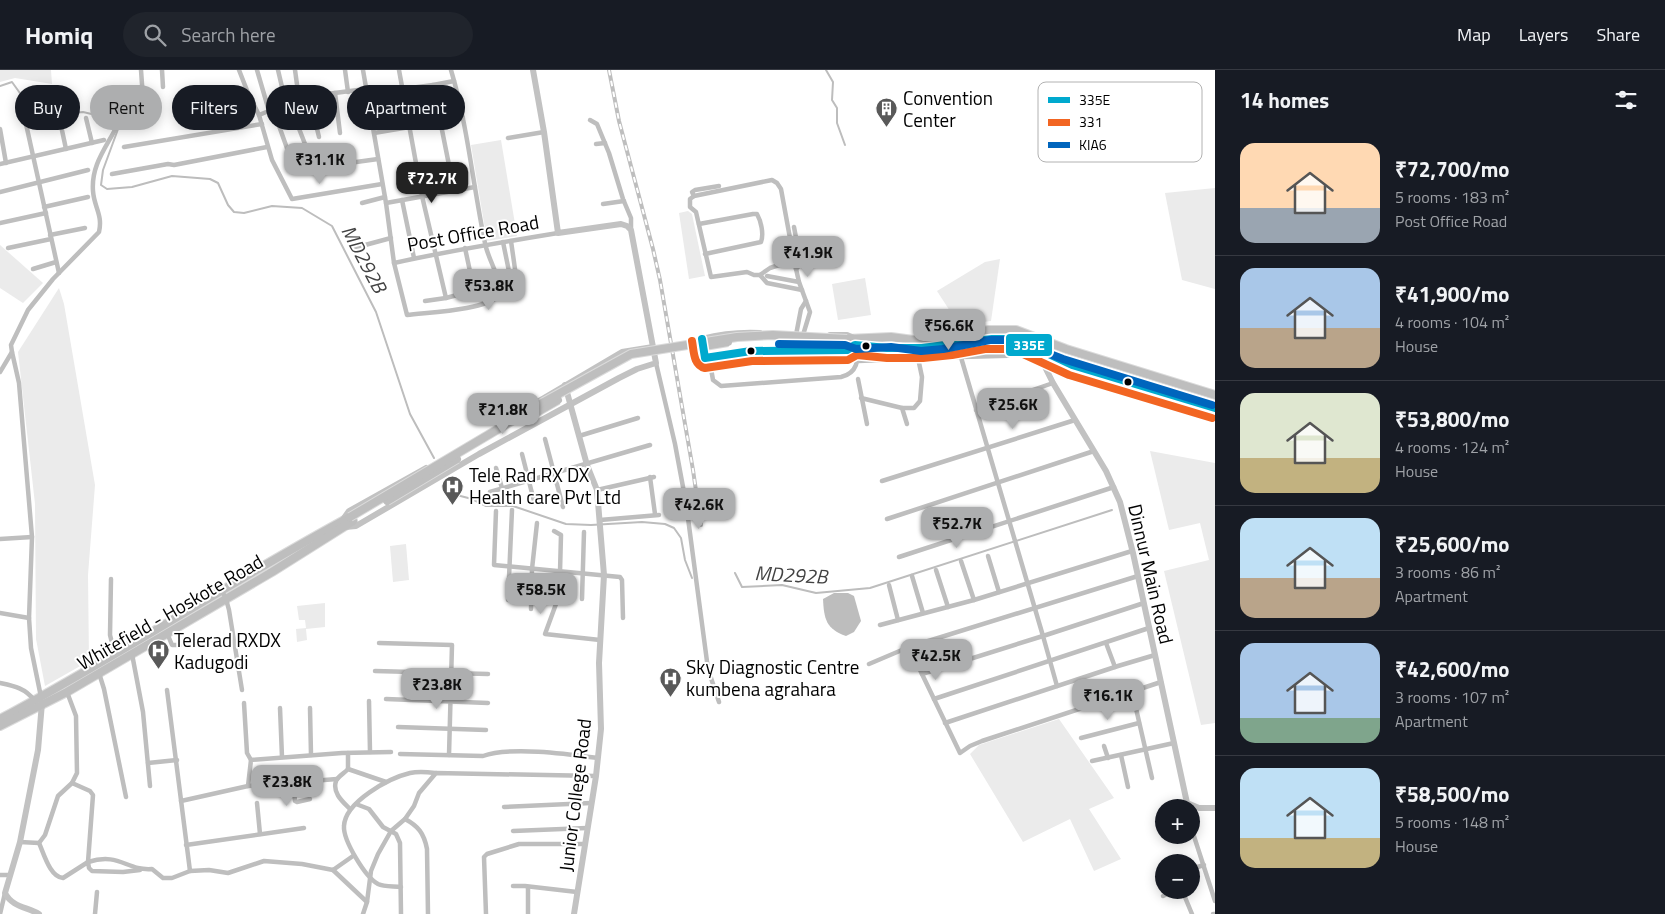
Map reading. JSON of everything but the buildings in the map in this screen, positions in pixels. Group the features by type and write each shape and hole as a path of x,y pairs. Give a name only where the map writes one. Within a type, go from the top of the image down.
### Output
{"main road":[{"path":"0,719 39,701 222,591 343,524 542,403 631,354 737,336 773,336 922,347 956,340 989,330 1008,329 1215,395"},
{"path":"853,342 891,338 921,341 1008,339 1026,344 1039,353 1072,365 1215,408"},
{"path":"1201,404 1206,392"},
{"name":"Whitefield - Hoskote Road","path":"0,726 39,701 67,692 226,599 343,524"}],"street":[{"path":"141,70 142,85"},
{"path":"162,70 163,87"},
{"path":"239,70 245,85"},
{"path":"257,70 266,96"},
{"path":"278,70 283,85"},
{"path":"295,70 297,85"},
{"path":"345,70 347,85"},
{"path":"363,70 365,85"},
{"path":"399,70 402,85"},
{"path":"451,70 455,85"},
{"path":"533,70 558,233 621,224 631,230"},
{"path":"433,85 454,80"},
{"path":"256,108 260,115 267,147 275,168 292,199 382,184"},
{"path":"337,109 340,133"},
{"path":"260,115 266,112"},
{"path":"86,118 92,143"},
{"path":"590,120 597,124 605,142 631,218 631,230 656,363 675,444 686,503 708,669 718,702"},
{"path":"124,147 226,132 262,124"},
{"path":"0,130 6,163"},
{"path":"27,130 59,273"},
{"path":"62,130 66,149"},
{"path":"0,914 1,902 20,842 38,750 39,701 31,648 29,618 32,537 19,382 11,345 28,310 59,273 99,232 101,224 93,194 92,180 98,159 115,130"},
{"path":"279,130 288,151"},
{"path":"299,130 305,144"},
{"path":"317,130 319,137"},
{"path":"373,130 394,263 407,315 458,310 498,297 500,292 517,283 510,241"},
{"path":"374,133 392,130"},
{"path":"411,130 422,196 446,298"},
{"path":"443,130 454,190"},
{"path":"465,130 486,246 500,292"},
{"path":"508,138 544,132"},
{"path":"0,164 104,140"},
{"path":"596,144 605,142"},
{"path":"112,174 168,164 174,166 267,147"},
{"path":"291,171 378,159"},
{"path":"0,192 88,170"},
{"path":"794,260 770,268 760,275 747,272 711,277 696,212 692,209 690,199 694,196 772,180 777,183 781,189 799,282 810,312 799,335"},
{"path":"694,196 692,192 695,190 719,186"},
{"path":"362,203 402,200 475,187"},
{"path":"44,206 88,197"},
{"path":"402,200 414,258"},
{"path":"603,204 624,202"},
{"path":"0,223 46,213"},
{"path":"699,224 753,214 757,214 760,218 762,242 705,254"},
{"path":"794,227 800,264 796,269"},
{"path":"8,248 84,228"},
{"name":"Post Office Road","path":"394,263 465,248 558,233"},
{"path":"354,248 391,238"},
{"path":"503,242 512,286"},
{"path":"465,248 474,290"},
{"path":"33,269 56,262"},
{"path":"760,275 767,283 802,290"},
{"path":"768,276 799,282"},
{"path":"425,301 446,298 498,284"},
{"path":"799,335 801,309 806,301"},
{"path":"708,357 713,380 721,386 841,377 852,372 858,361 853,342 847,334 799,335 748,332 702,339 705,358 708,357 750,351 847,350 853,342"},
{"path":"956,340 1057,686"},
{"path":"858,361 1039,353 1044,342"},
{"path":"653,346 622,352 349,511 343,524 356,526 463,463 637,369 656,363"},
{"path":"861,398 902,408 914,408 920,401 922,377 918,358 922,347"},
{"path":"0,372 12,352"},
{"name":"Dinnur Main Road","path":"1039,353 1053,384 1094,451 1120,502 1187,799"},
{"path":"858,379 867,424"},
{"path":"976,410 1053,384"},
{"name":"Junior College Road","path":"565,385 587,465 597,490 604,575 599,663 601,729 596,776 574,914"},
{"path":"902,408 907,424"},
{"path":"579,436 638,418"},
{"path":"882,481 1075,420"},
{"path":"545,440 556,473 563,507"},
{"path":"490,492 650,446"},
{"path":"887,519 1094,451"},
{"path":"522,454 534,501"},
{"path":"496,468 502,488"},
{"path":"597,490 652,477 657,515 600,520"},
{"path":"899,557 1114,487"},
{"path":"508,600 512,510"},
{"path":"496,511 494,565 617,576 622,580 623,618"},
{"path":"531,609 532,569 537,523"},
{"path":"554,531 561,535 560,572 556,604 545,634 600,640"},
{"path":"582,599 584,532"},
{"path":"0,539 32,537"},
{"path":"880,625 974,600 1132,551"},
{"path":"988,556 999,592"},
{"path":"962,561 974,600"},
{"path":"936,570 948,607"},
{"path":"912,576 923,613"},
{"path":"869,664 909,647 1138,576"},
{"path":"111,580 110,635 115,655"},
{"path":"889,586 898,620"},
{"path":"222,591 226,599 242,690"},
{"path":"922,674 1144,604"},
{"path":"0,613 29,618"},
{"path":"934,699 1149,628"},
{"path":"167,633 174,647 180,645"},
{"path":"378,643 452,645 449,755"},
{"path":"1106,643 1115,667"},
{"path":"909,647 960,753 982,741 1161,682"},
{"path":"132,654 143,712 150,786"},
{"path":"946,723 1155,655"},
{"path":"375,671 488,674"},
{"path":"99,673 108,704 126,797"},
{"path":"0,683 18,686 39,701"},
{"path":"167,690 190,872"},
{"path":"39,843 45,835 58,796 72,783 77,773 76,716 67,692"},
{"path":"1132,692 1152,778"},
{"path":"386,699 488,702"},
{"path":"369,701 370,752"},
{"path":"244,703 247,753 250,760 248,786"},
{"path":"280,708 282,758"},
{"path":"310,708 310,755"},
{"path":"1081,738 1140,723"},
{"path":"398,727 486,730"},
{"path":"1092,761 1174,742"},
{"path":"1104,746 1108,758"},
{"path":"250,760 310,755 391,752"},
{"path":"400,754 483,756 494,752 516,752 598,758"},
{"path":"181,801 248,786 337,779 348,769 348,753"},
{"path":"1121,754 1128,787"},
{"path":"148,763 176,760"},
{"path":"348,769 386,782"},
{"path":"401,887 377,884 353,856 346,840 344,826 350,809 366,795 386,782 417,772 436,774 596,776"},
{"path":"363,914 367,902 370,876 378,854 391,830 405,819 414,806 419,793 436,774"},
{"path":"337,779 339,798 350,809"},
{"path":"293,781 295,800 297,802 310,799"},
{"path":"72,783 90,791 93,795 88,862 89,868 92,871 123,872 152,870 163,878 172,878 190,872 209,870 228,873 264,861 302,864 333,870 367,902"},
{"path":"504,807 591,802"},
{"path":"257,803 260,834"},
{"path":"356,804 369,809 380,824 396,834 400,843 401,914"},
{"name":"Dinnur Main Road","path":"1200,808 1215,808"},
{"path":"405,819 421,830 426,840 428,914"},
{"path":"186,845 304,828"},
{"path":"513,831 587,828"},
{"path":"388,836 396,834"},
{"path":"20,842 39,843"},
{"path":"39,843 53,873 60,878 88,862 98,859 110,858 142,870"},
{"path":"486,914 484,858 487,854 519,844 585,844"},
{"path":"1197,844 1215,899"},
{"path":"333,870 353,856"},
{"path":"1200,866 1204,865"},
{"path":"0,874 10,875"},
{"path":"513,886 577,892"},
{"path":"528,888 528,914"},
{"path":"95,914 97,892"},
{"path":"5,893 18,906 40,914"},
{"path":"1186,899 1192,914"}],"shaded area":[{"path":"0,70 51,70 52,84 15,78 0,82"},
{"path":"501,140 517,236 487,241 471,145"},
{"path":"1215,188 1215,289 1182,280 1165,193"},
{"path":"688,211 692,214 705,276 689,279 679,213"},
{"path":"0,245 43,283 23,303 0,288"},
{"path":"1000,259 991,321 959,325 937,291 985,262"},
{"path":"865,278 871,315 838,320 832,284"},
{"path":"59,288 64,304 95,485 88,575 89,661 45,686 36,639 35,504 18,352"},
{"path":"989,344 1014,347 1014,354 970,355 969,347"},
{"path":"1150,451 1215,463 1215,723 1201,725 1164,571 1209,560 1200,523 1169,530"},
{"path":"406,544 409,580 393,582 390,546"},
{"path":"834,593 848,593 854,596 861,621 854,632 846,636 834,630 825,618 823,599"},
{"path":"325,603 325,627 306,629 307,640 297,642 296,629 306,628 305,620 299,620 297,606"},
{"path":"1059,719 1114,798 1089,809 1121,859 1094,871 1070,819 1023,842 970,754 979,745"}],"waterway":[{"path":"826,70 833,82 832,100 837,108 837,123 845,145"},
{"name":"MD292B","path":"0,86 12,82 37,117 83,112 121,121 103,170 101,185 107,189 132,187 172,176 210,179 218,183 228,205 234,212 244,213 272,206 302,208 332,226 376,312 410,414 434,458"},
{"name":"MD292B","path":"445,481 449,493 472,499 486,506 513,506 566,524 591,525 642,522 665,524 674,528 681,538 685,560 692,578"},
{"name":"MD292B","path":"735,573 742,587 782,585 816,593 870,588 1112,510"}],"railway":[{"path":"609,70 619,121 660,280 701,525"},
{"path":"926,352 984,353"}],"transit line":[{"name":"335E","path":"702,339 705,358 751,351 847,350 855,345 887,348 922,348 992,339 1008,339 1025,343 1072,365 1215,408"},
{"name":"KIA6","path":"779,344 845,345 856,349 891,347 921,351 990,340 1014,340 1063,359 1212,405"},
{"name":"331","path":"692,341 696,361 705,368 752,361 848,360 857,355 887,358 923,358 985,349 1007,349 1021,353 1069,375 1212,418"}],"place":[{"name":"Convention Center","path":"887,128"},
{"name":"Tele Rad RX DX Health care Pvt Ltd","path":"453,505"},
{"name":"Telerad RXDX Kadugodi","path":"158,670"},
{"name":"Sky Diagnostic Centre kumbena agrahara","path":"670,697"}]}
